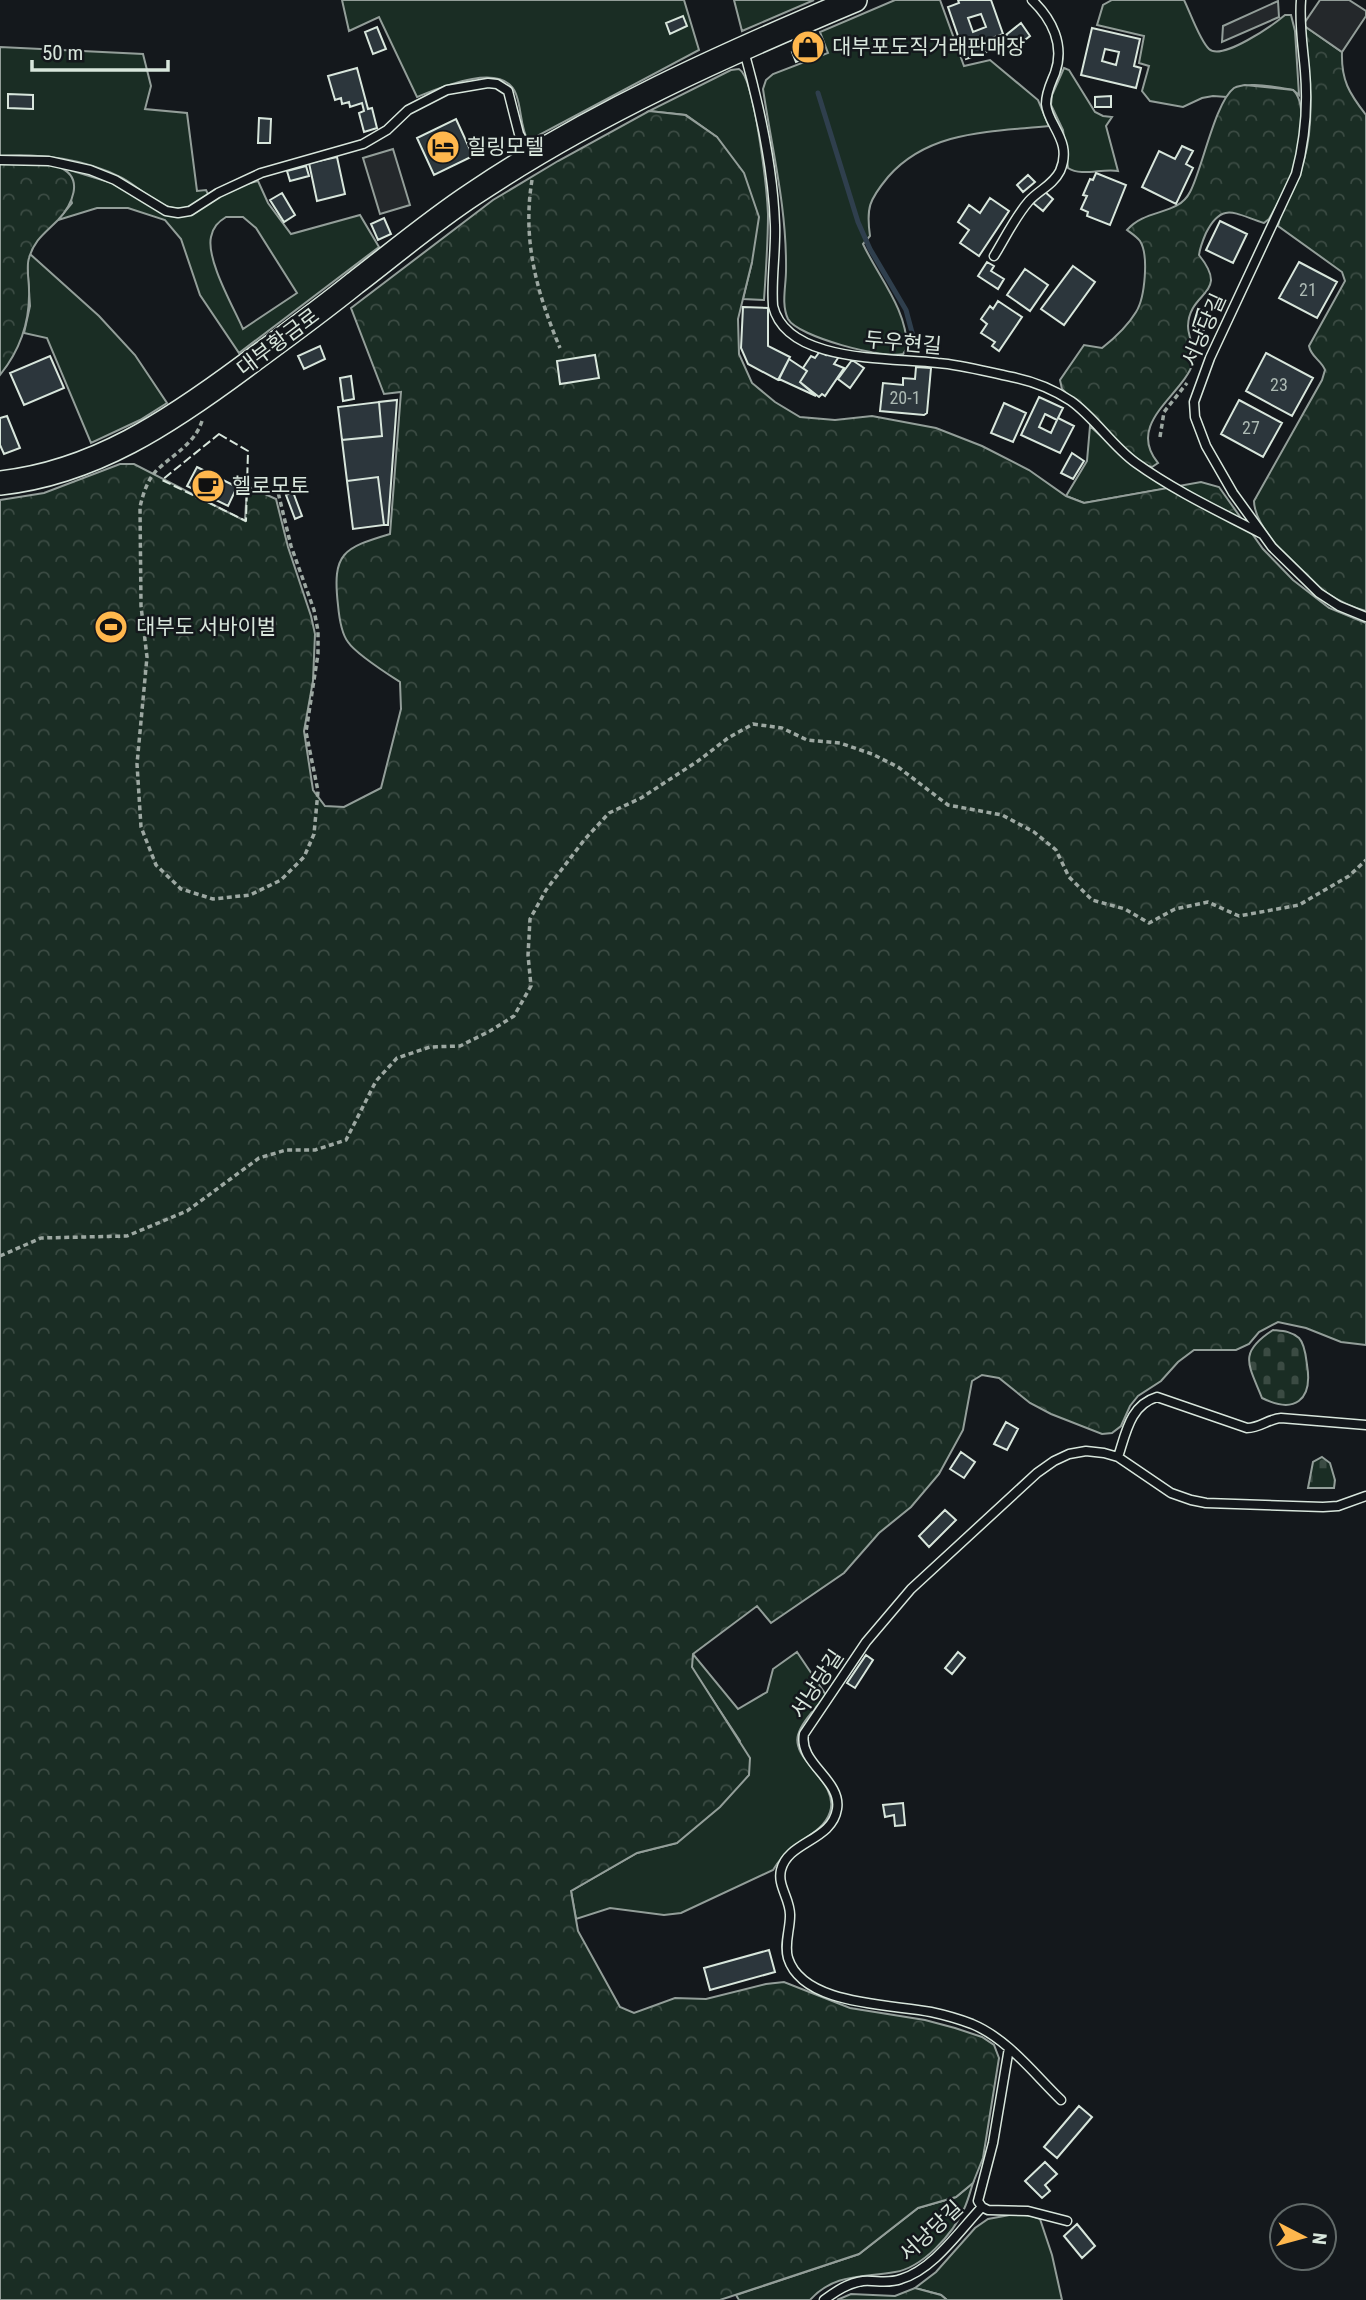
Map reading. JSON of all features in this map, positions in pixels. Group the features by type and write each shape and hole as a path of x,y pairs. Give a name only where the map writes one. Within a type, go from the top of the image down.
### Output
{"main road":[{"name":"대부황금로","path":"0,483 48,475 79,464 120,448 160,426 283,338 441,216 643,96 743,48 855,0"}],"lane":[{"path":"994,256 1030,199 1054,179 1062,160 1060,137 1046,101 1056,69 1058,44 1049,18 1032,0"},
{"name":"서낭당길","path":"1301,0 1299,18 1306,101 1299,161 1285,197 1209,358 1195,402 1195,417 1199,432 1233,493 1272,547 1319,593 1339,606 1366,617"},
{"name":"두우현길","path":"743,48 761,118 769,163 775,225 773,306 782,328 807,343 835,352 868,358 939,363 1034,383 1071,401 1115,445 1154,475 1262,534"},
{"path":"0,160 49,161 90,170 116,180 166,211 178,213 190,211 261,173 363,144 387,130 408,110 447,90 488,83 497,84 508,91 519,134 533,163"},
{"path":"1118,1457 1137,1409 1147,1400 1157,1397 1247,1428 1256,1428 1273,1419 1282,1418 1366,1425"},
{"name":"서낭당길","path":"1061,2100 1009,2048 987,2031 932,2012 852,2000 825,1993 805,1981 793,1968 786,1943 790,1912 780,1880 780,1871 789,1856 828,1829 834,1821 838,1804 833,1788 808,1753 803,1741 808,1728 866,1642 911,1589 1037,1473 1069,1454 1086,1451 1118,1457 1171,1493 1199,1502 1323,1507 1338,1506 1366,1496"},
{"name":"서낭당길","path":"1009,2048 993,2143 978,2201 982,2207 995,2211 1028,2211 1067,2221"},
{"name":"서낭당길","path":"824,2300 848,2284 861,2281 893,2282 915,2273 942,2250 982,2207"}],"path":[{"path":"533,163 529,225 531,255 543,308 560,348"},
{"path":"1160,437 1164,411 1209,358"},
{"path":"203,411 199,430 188,444 156,470 144,491 140,507 141,606 147,657 136,764 141,827 156,865 181,889 212,899 250,895 281,880 304,857 314,834 318,791 306,732 318,653 318,631 314,610 290,546 278,492"},
{"path":"0,1256 41,1238 127,1236 187,1211 259,1158 286,1150 315,1150 346,1140 376,1081 397,1058 430,1047 460,1046 514,1016 531,986 528,955 530,919 546,890 585,839 609,813 641,798 728,738 753,724 782,728 807,740 840,743 872,754 898,767 948,805 1002,815 1034,832 1056,850 1069,877 1092,900 1125,909 1149,923 1175,909 1208,902 1238,916 1299,905 1349,876 1366,860"}],"green space":[{"path":"342,0 684,0 699,50 528,141 516,94 509,84 498,79 470,79 417,97 379,17 349,31"},
{"path":"734,0 814,0 742,31"},
{"path":"895,0 940,0 964,66 990,60 1038,100 1049,126 983,132 942,142 922,150 904,162 877,192 869,211 870,236 863,244 891,294 906,334 907,348 903,354 893,355 860,350 824,339 807,333 788,319 784,301 784,225 763,89 766,80 773,74 828,53 820,32"},
{"path":"1112,0 1184,0 1202,40 1209,49 1216,51 1236,46 1285,15 1291,15 1295,31 1299,95 1293,90 1249,85 1227,97 1202,98 1183,107 1150,101 1142,91 1149,66 1139,63 1144,36 1097,25 1103,5"},
{"path":"1303,25 1342,52 1347,86 1366,115 1366,611 1327,593 1294,565 1262,525 1254,501 1322,380 1325,370 1309,346 1345,281 1342,272 1278,226 1308,144 1311,110"},
{"path":"0,47 143,54 151,86 145,109 187,113 197,191 206,190 209,196 179,209 154,200 122,178 93,166 47,157 0,156"},
{"path":"1064,68 1069,70 1095,112 1112,117 1106,126 1118,171 1079,172 1068,168 1063,130 1051,105 1052,95"},
{"path":"739,69 745,77 755,113 765,183 768,225 764,300 743,299 752,262 717,137 686,115 649,111 731,70"},
{"path":"1245,85 1293,90 1298,97 1302,118 1295,166 1278,203 1264,223 1237,214 1224,213 1212,223 1206,233 1199,255 1211,278 1210,286 1190,314 1188,326 1194,354 1193,363 1152,422 1148,435 1150,449 1158,463 1152,467 1144,465 1062,389 1060,380 1084,345 1102,348 1121,332 1136,312 1144,287 1144,256 1140,241 1127,230 1143,218 1170,209 1185,200 1195,182 1221,107 1234,88"},
{"path":"649,111 685,115 717,137 744,173 759,217 752,262 738,319 739,354 752,383 775,402 800,417 835,420 872,416 936,428 982,446 1029,470 1066,496 1084,503 1201,482 1219,487 1263,549 1293,580 1329,608 1366,623 1366,1345 1341,1342 1306,1328 1278,1322 1259,1332 1249,1344 1236,1350 1194,1350 1178,1362 1161,1381 1138,1396 1121,1426 1112,1433 1102,1434 1030,1403 999,1378 982,1375 972,1381 963,1430 939,1474 911,1507 879,1533 844,1573 771,1623 757,1606 693,1654 692,1667 750,1758 749,1775 720,1807 677,1843 637,1853 571,1891 578,1931 620,2007 634,2013 675,1998 706,1999 784,1982 850,2008 925,2020 982,2037 994,2045 999,2058 983,2158 973,2183 956,2197 918,2208 859,2254 720,2300 0,2300 0,500 44,493 120,464 134,464 245,521 247,486 276,499 315,634 313,681 304,731 313,790 325,806 344,807 381,788 401,709 400,682 364,658 346,638 339,614 337,574 339,563 351,549 390,534 401,392 384,394 351,308 493,200"},
{"path":"0,163 38,163 59,167 72,178 74,192 58,220 40,237 31,252 26,324 18,345 0,375"},
{"path":"60,167 112,183 178,216 239,186 258,181 268,203 291,234 360,215 379,247 239,353 200,295 181,239 165,220 128,208 97,208 58,220 72,203","holes":["226,217 243,217 256,228 297,293 243,329 217,271 211,247 212,233 218,223"]},
{"path":"30,254 99,316 135,355 167,403 140,420 91,443 47,338 24,333 30,306 27,261"},
{"path":"1090,426 1131,464 1169,488 1084,503 1066,496 1087,461"},
{"path":"1273,1330 1296,1336 1305,1351 1307,1388 1299,1401 1292,1404 1273,1403 1262,1398 1250,1368 1250,1353 1254,1346"},
{"path":"1322,1457 1330,1463 1335,1480 1334,1488 1308,1488 1313,1462"},
{"path":"797,1652 826,1695 810,1714 798,1735 801,1754 822,1781 831,1801 830,1812 823,1824 786,1854 773,1870 681,1913 664,1915 610,1908 576,1919 571,1891 637,1853 677,1843 740,1741 691,1667 693,1654 738,1709 767,1692 773,1669"},
{"path":"973,2183 965,2206 952,2229 936,2248 916,2264 895,2272 839,2281 819,2291 810,2300 739,2300 736,2295 859,2254 918,2208 956,2197"},
{"path":"1015,2214 1040,2219 1052,2255 1062,2300 947,2300 941,2295 915,2288 936,2272 975,2228 988,2219"},
{"path":"915,2288 941,2295 947,2300 837,2300 851,2294 895,2296"}],"shaded area":[{"path":"1320,0 1349,0 1366,11 1366,16 1342,52 1303,25"},
{"path":"1278,1 1279,17 1222,42 1223,26"},
{"path":"393,149 410,205 380,214 363,158"}],"building":[{"path":"958,0 991,0 1003,34 989,39 993,50 966,59 948,7 959,3","holes":["981,14 986,27 973,32 968,18"]},
{"path":"683,16 687,26 670,34 666,23"},
{"path":"1021,23 1030,36 1016,47 1006,35"},
{"path":"377,27 386,49 373,54 365,32"},
{"path":"1092,28 1140,39 1134,66 1141,68 1136,88 1081,75","holes":["1105,49 1119,52 1116,65 1102,61"]},
{"path":"815,33 822,51 796,62 792,52 799,49 796,41"},
{"path":"357,68 368,109 372,108 377,128 364,132 359,113 364,111 362,103 350,107 349,102 342,104 341,98 335,100 328,76"},
{"path":"8,94 33,95 33,109 8,108"},
{"path":"1111,96 1111,107 1095,107 1095,97"},
{"path":"259,118 271,119 270,143 258,143"},
{"path":"456,119 473,156 434,175 417,138"},
{"path":"1182,146 1193,151 1186,164 1193,168 1176,204 1142,187 1159,151 1175,159"},
{"path":"337,157 345,194 317,201 309,163"},
{"path":"306,166 309,176 290,181 287,171"},
{"path":"1096,173 1126,185 1110,225 1087,216 1088,212 1081,209 1087,196 1083,195 1090,179 1093,180"},
{"path":"1028,175 1035,182 1023,192 1017,185"},
{"path":"1044,191 1053,199 1043,211 1033,203"},
{"path":"282,193 295,215 284,222 270,200"},
{"path":"990,198 1009,211 979,256 960,243 969,230 958,222 969,205 980,213"},
{"path":"384,218 391,234 378,240 371,224"},
{"path":"1220,221 1247,234 1233,263 1206,250"},
{"path":"987,262 994,266 991,271 1004,279 998,289 978,276"},
{"path":"1299,262 1337,282 1317,318 1279,298"},
{"path":"1073,266 1095,282 1064,325 1041,309"},
{"path":"1025,269 1048,285 1030,311 1007,295"},
{"path":"998,301 1022,317 999,351 992,346 995,342 981,333 987,324 981,319 990,306 993,309"},
{"path":"743,307 768,308 768,346 790,357 778,380 748,364 741,348"},
{"path":"1198,309 1209,313 1204,330 1193,326"},
{"path":"320,346 325,359 304,369 298,356"},
{"path":"820,351 838,358 834,364 844,368 825,396 822,394 819,397 800,382 807,371 803,368 811,356 815,358"},
{"path":"1266,353 1313,378 1292,416 1246,391"},
{"path":"595,355 599,378 560,384 557,361"},
{"path":"50,356 64,388 24,405 10,373"},
{"path":"789,359 807,371 800,382 816,396 779,379"},
{"path":"852,360 864,368 850,388 838,379"},
{"path":"916,367 931,368 927,413 924,415 880,411 883,383 903,385 903,378 915,379"},
{"path":"351,376 354,399 343,401 340,378"},
{"path":"1039,397 1063,408 1058,418 1074,426 1060,453 1021,435","holes":["1045,414 1057,420 1051,433 1039,427"]},
{"path":"397,400 388,525 384,525 378,477 347,481 342,440 382,436 379,402"},
{"path":"1239,400 1282,423 1263,457 1221,434"},
{"path":"379,402 382,436 342,440 338,407"},
{"path":"1004,403 1026,413 1013,442 991,433"},
{"path":"7,416 20,448 4,454 0,445 0,418"},
{"path":"1072,453 1084,461 1073,479 1061,473"},
{"path":"197,467 237,487 228,506 187,486"},
{"path":"378,477 384,525 353,529 347,481"},
{"path":"293,492 302,516 295,519 286,495"},
{"path":"1006,1422 1018,1429 1007,1450 994,1444"},
{"path":"961,1452 975,1462 964,1478 950,1469"},
{"path":"945,1510 956,1520 929,1547 919,1536"},
{"path":"958,1652 965,1658 952,1674 945,1668"},
{"path":"866,1655 873,1660 855,1688 847,1683"},
{"path":"903,1803 905,1825 895,1826 894,1815 885,1817 883,1805"},
{"path":"769,1950 775,1972 710,1990 704,1968"},
{"path":"1079,2106 1092,2117 1057,2158 1044,2147"},
{"path":"1045,2162 1057,2174 1045,2185 1050,2191 1042,2198 1025,2181"},
{"path":"1077,2224 1095,2246 1082,2258 1064,2236"}],"waterway":[{"path":"818,93 858,222 870,249 906,310 914,340"}],"fence":[{"path":"219,434 248,451 246,521 162,480 219,434"}],"place":[{"name":"대부포도직거래판매장","path":"808,47"},
{"name":"힐링모텔","path":"443,147"},
{"name":"헬로모토","path":"208,486"},
{"name":"대부도 서바이벌","path":"111,627"}]}
